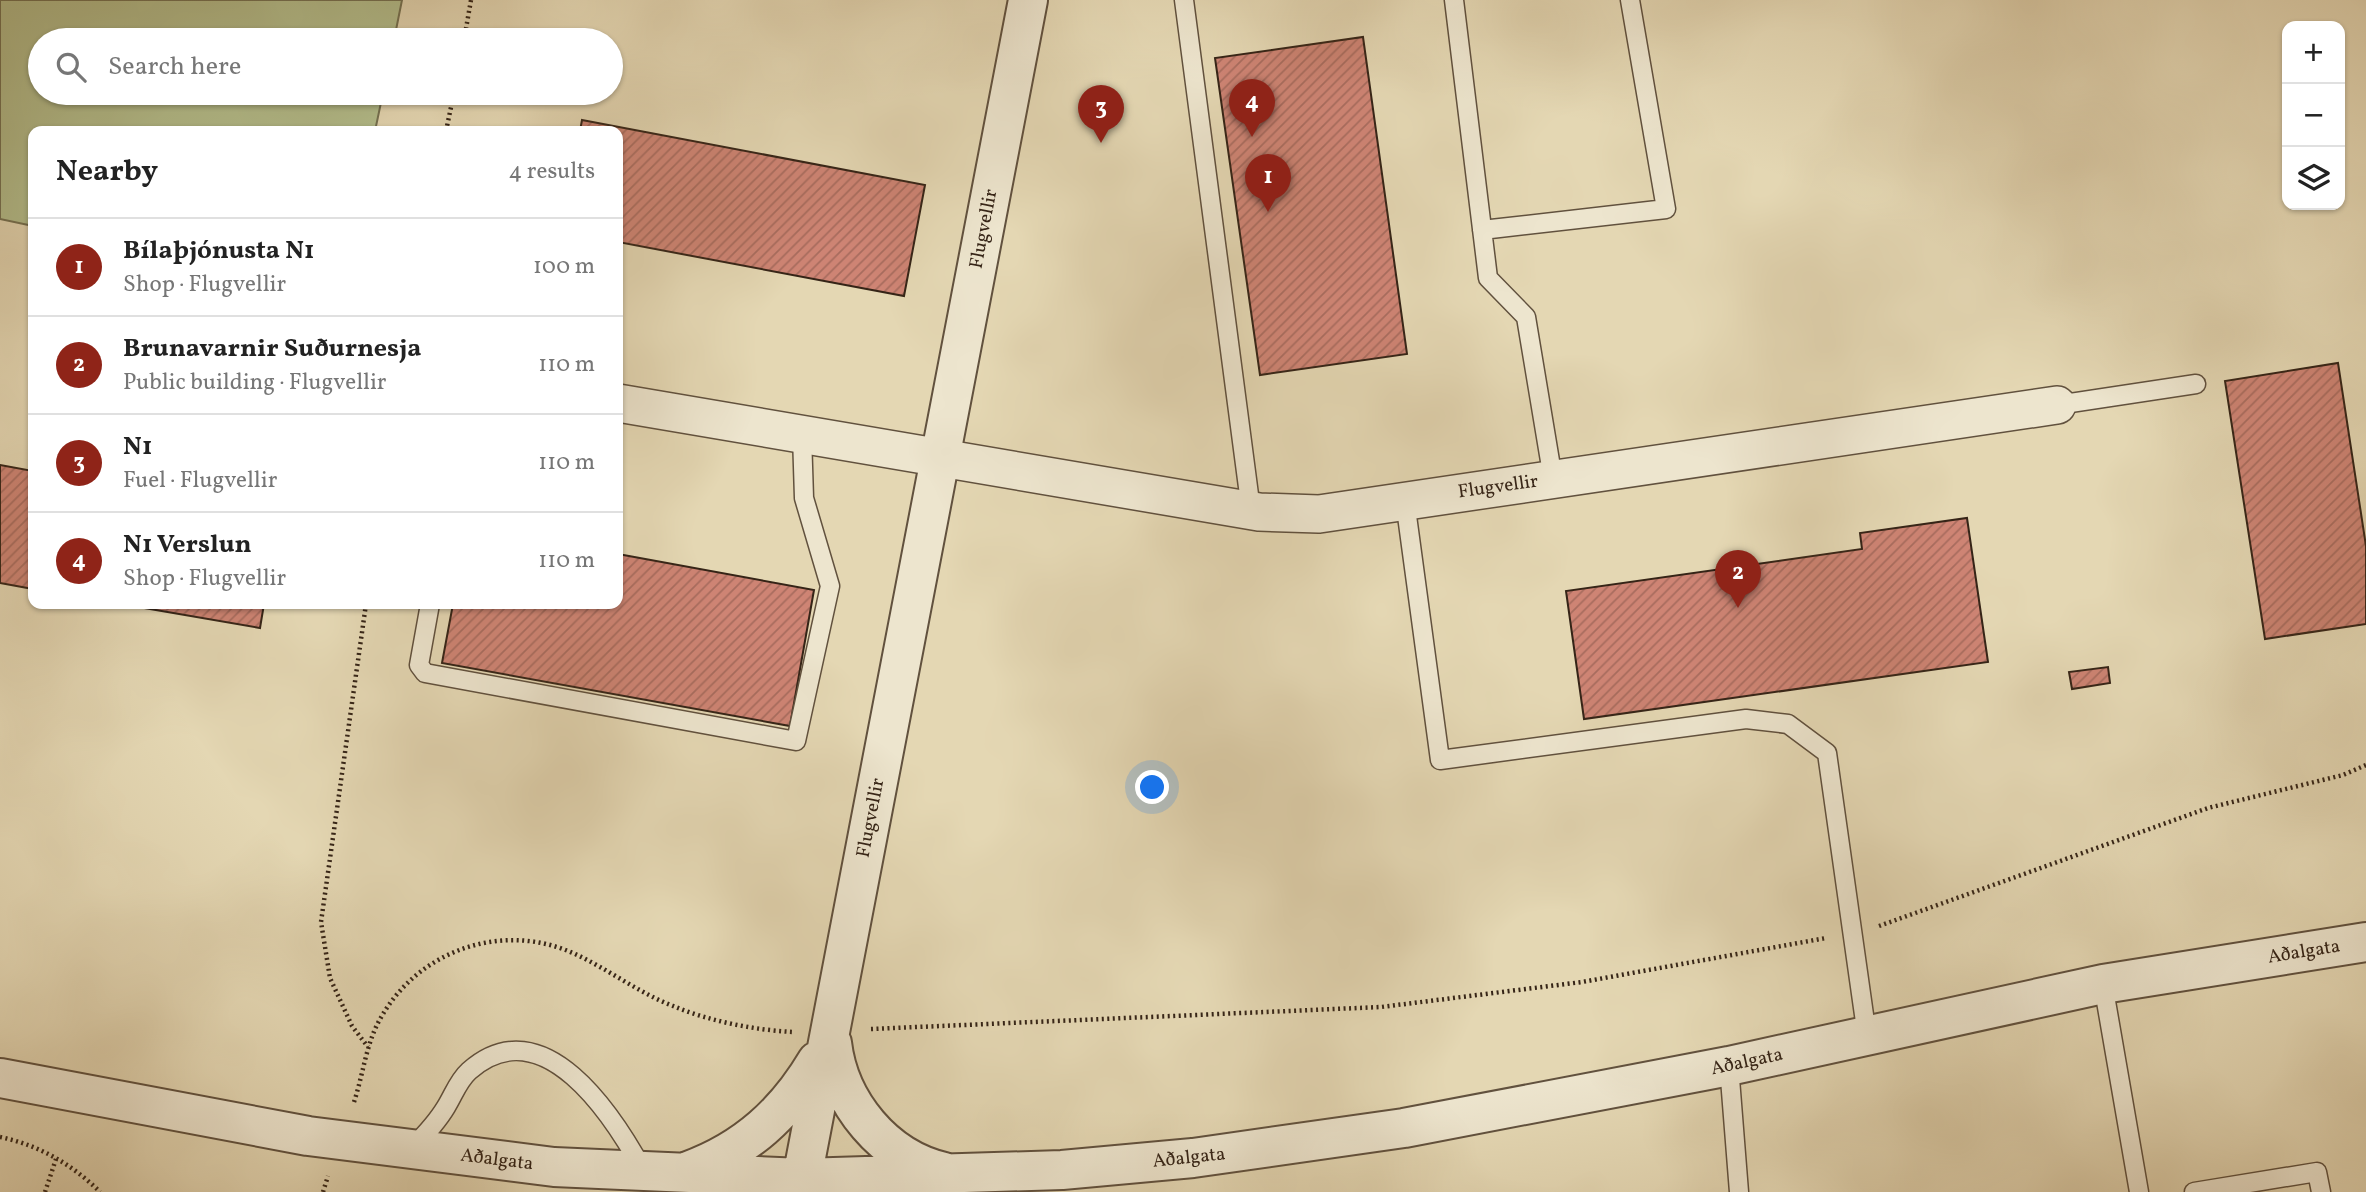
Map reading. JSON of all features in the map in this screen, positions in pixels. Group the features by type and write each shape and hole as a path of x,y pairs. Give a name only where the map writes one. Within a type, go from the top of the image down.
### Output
{"street":[{"name":"Flugvellir","path":"802,1178 1028,0"},
{"name":"Flugvellir","path":"623,404 1251,510 1318,514 2057,405"},
{"name":"Aðalgata","path":"0,1078 308,1136 554,1167 661,1174 802,1178 1062,1170 1299,1144 1729,1066 2104,984 2366,943"},
{"path":"661,1174 708,1164 763,1129 803,1084 830,1030"},
{"path":"830,1030 839,1077 863,1119 882,1139 906,1156 932,1169 960,1175"}],"lane":[{"path":"1184,0 1251,510"},
{"path":"1454,0 1488,278 1526,317 1553,479"},
{"path":"1482,230 1666,209 1630,0"},
{"path":"2057,405 2196,384"},
{"path":"429,609 419,665 425,673 796,741 830,586 804,498 802,435"},
{"path":"1405,501 1440,760 1746,719 1788,724 1827,753 1867,1036"},
{"path":"2104,984 2139,1192"},
{"path":"411,1149 431,1129 458,1083 470,1070 500,1054 535,1054 552,1059 580,1082 661,1174"},
{"path":"1729,1066 1739,1192"},
{"path":"2194,1192 2317,1172 2320,1192"}],"path":[{"path":"466,28 471,0"},
{"path":"447,126 451,105"},
{"path":"365,609 321,922 330,978 352,1026 368,1048"},
{"path":"351,1108 368,1048 391,1000 409,980 454,951 502,940 527,940 575,954 674,1007 734,1023 790,1032 1381,1007 1582,982 1852,933 2208,808 2343,775 2366,765"},
{"path":"0,1137 16,1140 76,1169 100,1192"},
{"path":"45,1192 56,1159"}],"green space":[{"path":"0,0 402,0 396,28 28,28 28,105 380,105 376,126 28,126 28,225 0,219"}],"building":[{"path":"1363,37 1407,354 1260,375 1215,58"},
{"path":"582,120 614,126 581,126"},
{"path":"623,128 925,185 904,296 623,243"},
{"path":"2338,363 2366,546 2366,624 2265,639 2225,381"},
{"path":"0,465 28,470 28,588 0,583"},
{"path":"1967,518 1988,662 1584,719 1566,591 1862,549 1860,533"},
{"path":"623,555 814,590 790,726 442,663 452,609 623,609"},
{"path":"150,609 263,609 260,628"},
{"path":"2108,667 2110,683 2072,689 2069,672"}],"place":[{"name":"N1 Verslun","path":"1252,137"},
{"name":"N1","path":"1101,143"},
{"name":"Bílaþjónusta N1","path":"1268,212"},
{"name":"Brunavarnir Suðurnesja","path":"1738,608"}]}
